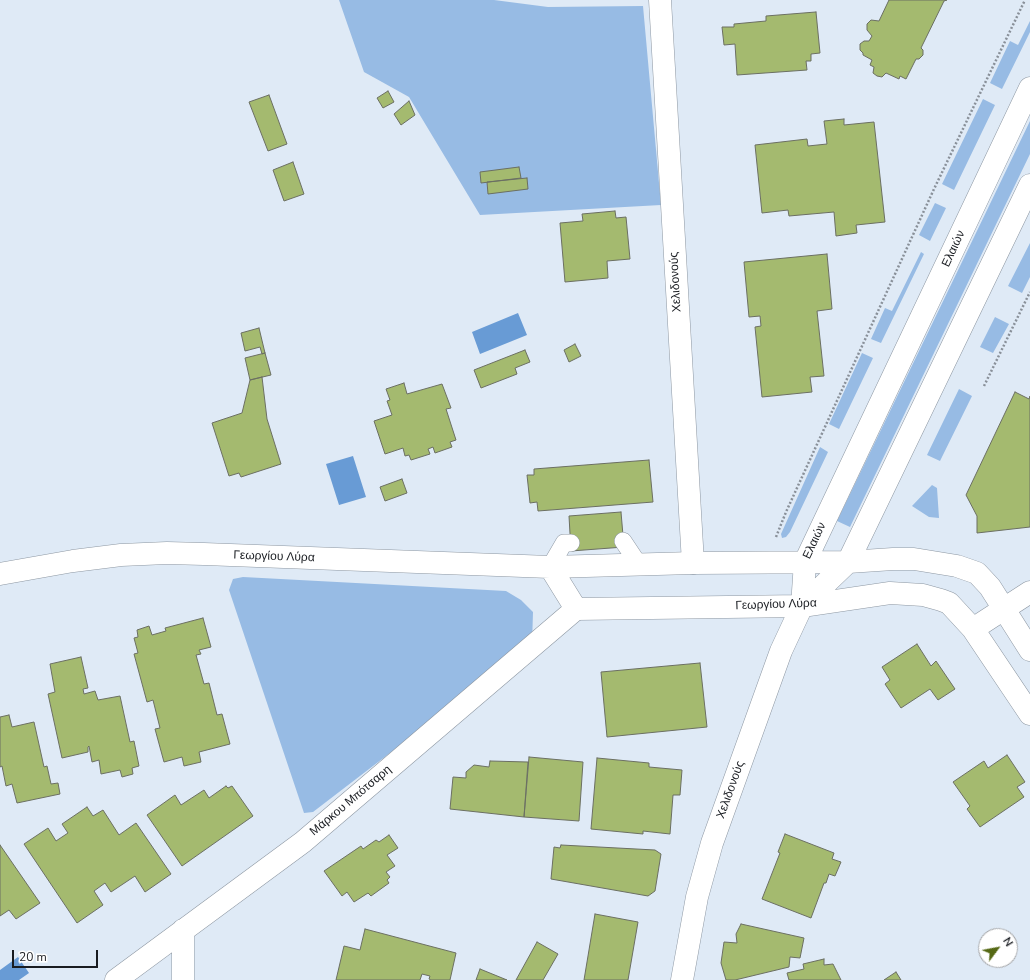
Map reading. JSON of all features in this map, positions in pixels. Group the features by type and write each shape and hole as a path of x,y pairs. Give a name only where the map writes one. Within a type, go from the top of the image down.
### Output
{"main road":[{"name":"Χελιδονούς","path":"660,0 693,564"},
{"name":"Ελαιών","path":"802,606 805,562 1030,88"},
{"path":"802,606 848,562 1030,185"},
{"name":"Γεωργίου Λύρα","path":"0,574 73,561 121,555 167,553 550,568 639,565 848,562 914,559 957,566 977,574 990,586 1030,650"},
{"path":"550,568 576,609"},
{"path":"973,629 1030,592"},
{"name":"Γεωργίου Λύρα","path":"576,609 802,606 890,593 923,594 949,603 973,629 1030,714"},
{"name":"Χελιδονούς","path":"682,980 696,897 712,843 781,651 802,606"},
{"name":"Μάρκου Μπότσαρη","path":"116,980 303,842 576,609"},
{"path":"183,930 183,980"}],"lane":[{"path":"624,541 639,565"},
{"path":"550,568 564,543 571,543"}],"path":[{"path":"773,563 775,539 786,512 931,196 1025,0"},
{"path":"984,386 1030,292"}],"shaded area":[{"path":"339,0 494,0 548,7 643,6 661,205 480,215 409,97 364,72"},
{"path":"1030,21 1030,32 1002,89 990,83 1010,41 1018,45"},
{"path":"983,99 995,105 954,190 942,184"},
{"path":"1030,121 1030,154 850,527 837,521"},
{"path":"935,203 946,208 930,241 919,235"},
{"path":"1030,243 1030,277 1022,293 1008,286"},
{"path":"921,252 924,254 881,343 871,339 885,308 892,311"},
{"path":"518,313 527,335 480,354 472,332"},
{"path":"995,317 1009,324 993,353 980,347"},
{"path":"862,353 873,358 839,429 829,424"},
{"path":"959,389 972,396 940,461 927,455"},
{"path":"820,447 828,452 790,532 786,537 782,538 781,534"},
{"path":"353,456 366,497 339,505 326,464"},
{"path":"932,485 937,488 939,518 929,517 912,506"},
{"path":"243,577 506,591 521,600 533,612 532,644 313,812 304,813 229,590 233,579"},
{"path":"18,957 29,973 19,980 0,980 0,970"}],"building":[{"path":"889,0 947,0 944,1 921,48 923,50 923,55 919,59 916,59 906,79 900,76 899,79 886,73 882,77 877,76 873,73 874,67 870,65 872,60 863,55 860,50 860,44 864,41 869,41 872,36 867,30 867,24 871,20 879,21"},
{"path":"816,12 820,53 811,54 811,61 806,61 807,70 737,75 735,44 724,45 722,27 734,27 734,24 766,21 766,16"},
{"path":"388,91 394,102 383,108 377,98"},
{"path":"269,95 287,144 268,151 249,102"},
{"path":"409,101 415,115 401,125 394,114"},
{"path":"844,119 844,125 874,122 885,222 856,225 857,233 836,236 834,212 789,216 788,210 762,213 755,145 807,139 808,146 827,144 824,121"},
{"path":"293,162 304,194 284,201 273,170"},
{"path":"519,167 521,178 481,183 480,172"},
{"path":"527,178 528,189 488,194 487,182"},
{"path":"615,211 616,218 626,217 630,259 607,261 608,278 565,282 560,223 583,221 582,214"},
{"path":"827,254 832,309 817,311 824,376 810,377 812,392 762,397 755,327 761,326 760,316 749,317 744,262"},
{"path":"259,328 265,353 262,354 260,347 245,351 241,333"},
{"path":"575,344 581,356 569,362 564,350"},
{"path":"525,350 530,362 515,368 517,374 481,388 474,370"},
{"path":"265,353 271,375 250,380 245,358"},
{"path":"262,377 267,419 281,464 241,477 239,473 229,476 212,423 242,413 250,380"},
{"path":"404,383 407,394 442,384 451,408 446,409 456,440 450,442 452,447 435,453 433,447 428,449 430,454 411,460 409,455 405,456 403,448 385,454 374,421 392,415 387,401 390,400 386,389"},
{"path":"1015,392 1029,399 1030,396 1030,527 977,533 977,516 966,495"},
{"path":"649,460 653,502 538,511 537,502 530,503 527,475 534,475 534,469"},
{"path":"402,479 407,493 385,501 380,487"},
{"path":"621,512 624,547 571,551 569,516"},
{"path":"203,618 211,647 199,650 201,654 196,655 204,684 209,683 217,715 222,714 230,744 199,752 201,762 184,766 182,757 164,762 155,729 160,728 153,700 147,702 134,654 138,653 134,638 138,637 137,630 149,626 152,635 166,631 165,628"},
{"path":"917,644 931,666 936,661 955,689 938,700 930,689 901,708 885,684 890,680 882,667"},
{"path":"81,657 88,688 83,689 84,694 95,691 98,700 120,696 130,742 134,741 139,766 132,768 133,774 122,777 120,770 101,774 99,760 92,762 89,746 88,752 62,758 48,694 55,692 50,664"},
{"path":"700,663 707,727 607,737 601,672"},
{"path":"9,715 12,727 34,722 44,767 47,766 51,784 58,783 60,794 17,803 12,784 6,786 2,766 0,767 0,717"},
{"path":"1007,755 1025,782 1017,787 1024,797 980,827 967,809 970,806 953,782 984,761 988,768"},
{"path":"529,757 583,762 579,821 524,817"},
{"path":"597,758 649,763 649,767 682,770 680,795 673,795 670,834 643,831 643,834 591,829"},
{"path":"490,761 528,762 524,817 450,809 453,777 466,778 466,772 474,765 489,767"},
{"path":"226,786 228,788 232,786 253,816 182,866 147,815 175,795 181,805 204,790 209,798"},
{"path":"87,807 93,816 103,810 119,835 136,823 171,874 145,892 135,876 111,892 105,883 94,891 103,905 77,923 24,844 48,828 56,841 68,833 62,824"},
{"path":"785,834 834,853 832,859 841,862 835,876 829,874 826,883 824,883 811,918 762,899 780,853 778,852"},
{"path":"389,835 398,848 387,855 395,866 386,872 390,877 387,880 389,883 371,896 368,893 354,902 347,892 342,896 324,871 361,846 363,849 376,840 379,842"},
{"path":"0,845 40,903 16,919 9,910 0,916"},
{"path":"561,845 655,850 661,854 655,891 648,896 551,879 554,847 560,848"},
{"path":"595,914 638,922 628,980 584,980"},
{"path":"741,924 804,938 800,958 790,957 789,967 735,980 726,980 721,963 724,942 737,943 736,934"},
{"path":"365,929 456,953 450,980 431,980 429,979 430,976 422,974 420,980 336,980 344,946 360,950"},
{"path":"537,942 558,954 543,980 516,980"},
{"path":"824,959 824,965 833,964 841,980 789,980 787,973 804,969 803,964"},
{"path":"480,969 507,980 476,980"},
{"path":"896,972 901,980 884,980"}]}
